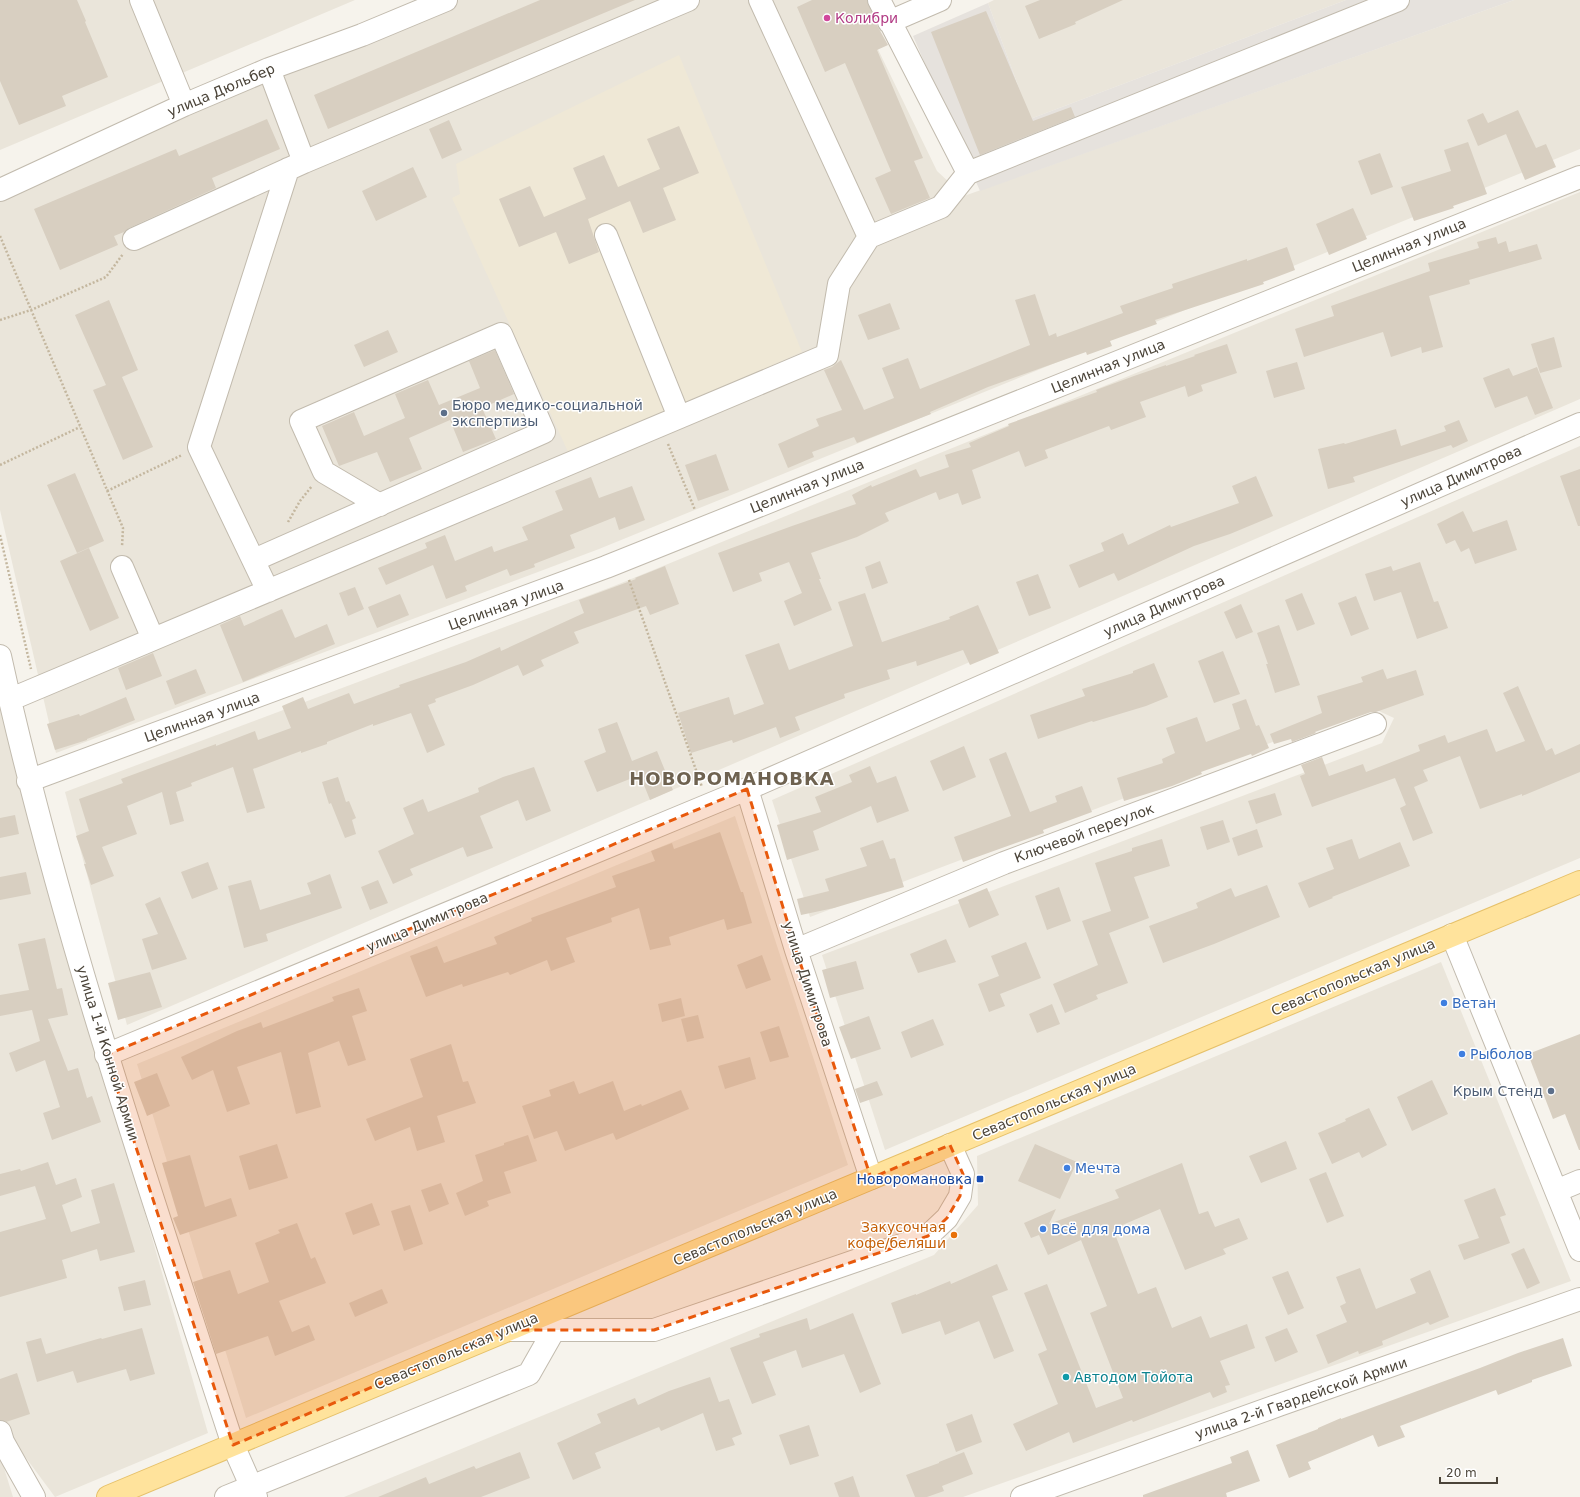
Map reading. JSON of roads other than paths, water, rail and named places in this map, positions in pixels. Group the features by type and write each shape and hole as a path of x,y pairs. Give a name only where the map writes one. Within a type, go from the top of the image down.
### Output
{"main road":[{"name":"Севастопольская улица","path":"108,1497 1580,882"}],"street":[{"path":"141,0 184,105"},
{"name":"улица Дюльбер","path":"0,190 184,105 269,69 362,35 446,0"},
{"path":"134,240 296,165 688,0"},
{"path":"760,0 869,237"},
{"path":"879,0 968,174"},
{"path":"889,22 940,0"},
{"path":"10,700 827,355 839,284 869,237 941,207 968,174 1398,0"},
{"path":"268,591 199,447 296,165 269,69"},
{"name":"Целинная улица","path":"28,781 622,561 1580,177"},
{"path":"606,235 670,422"},
{"path":"254,560 380,505 544,432 501,334 301,421 324,472 380,505"},
{"name":"улица Димитрова","path":"106,1055 747,789 1580,424"},
{"path":"122,567 153,639"},
{"name":"улица 1-й Конной Армии","path":"0,656 28,781 106,1055 233,1445 253,1492"},
{"name":"Ключевой переулок","path":"796,950 1004,863 1375,724"},
{"name":"улица Димитрова","path":"747,789 796,950 871,1178"},
{"path":"1452,935 1580,1250"},
{"path":"508,1330 654,1330 928,1236 947,1218 960,1196 963,1174 950,1145"},
{"path":"1556,1191 1580,1181"},
{"name":"улица 2-й Гвардейской Армии","path":"1022,1497 1580,1299"},
{"path":"226,1497 253,1492 529,1374 554,1330"},
{"path":"0,1432 3,1442 34,1497"}],"place":[{"name":"Колибри","path":"827,18"},
{"name":"Бюро медико-социальной экспертизы","path":"444,413"},
{"name":"Ветан","path":"1444,1003"},
{"name":"Рыболов","path":"1462,1054"},
{"name":"Крым Стенд","path":"1551,1091"},
{"name":"Мечта","path":"1067,1168"},
{"name":"Новоромановка","path":"980,1179"},
{"name":"Всё для дома","path":"1043,1229"},
{"name":"Закусочная кофе/беляши","path":"954,1235"},
{"name":"Автодом Тойота","path":"1066,1377"}],"district":[{"name":"НОВОРОМАНОВКА","path":"732,779"}]}
